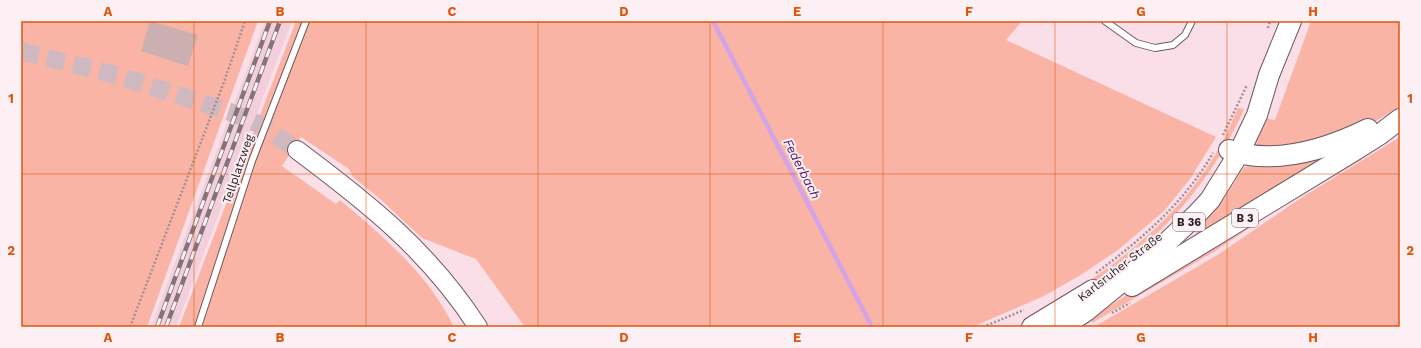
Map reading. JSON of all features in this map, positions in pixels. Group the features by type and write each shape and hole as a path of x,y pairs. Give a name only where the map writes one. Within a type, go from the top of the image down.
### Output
{"main road":[{"name":"B 36","path":"1086,311 1147,261 1196,215 1223,181 1226,148 1257,115 1269,75 1291,21"},
{"name":"B 3","path":"1226,148 1267,156 1309,151 1348,139 1400,118"},
{"name":"B 3","path":"1062,327 1086,311 1126,290 1299,185 1379,135 1400,118"},
{"name":"Karlsruher Straße","path":"1032,317 1096,289 1141,254 1167,230 1199,196 1226,148"},
{"path":"297,150 351,190 385,218 416,248 444,281 478,327"}],"lane":[{"name":"Tellplatzweg","path":"198,327 252,161 306,21"},
{"path":"1105,21 1136,43 1155,48 1173,45 1185,35 1192,21"}],"path":[{"path":"130,327 224,82 245,21"},
{"path":"1093,276 1135,244 1172,209 1226,148 1246,87"},
{"path":"983,327 1032,317"}],"shaded area":[{"path":"21,21 258,21 147,327 21,327"},
{"path":"265,21 292,21 176,327 151,327"},
{"path":"296,21 1022,21 1006,40 1216,137 1190,179 1165,210 1118,250 1079,276 1044,296 972,327 525,327 476,259 422,238 379,198 353,177 349,169 301,137 282,166 336,204 340,200 373,228 419,274 444,308 454,327 179,327"},
{"path":"1311,21 1400,21 1400,107 1372,123 1308,147 1259,147 1255,142 1265,118 1275,120"},
{"path":"1238,108 1244,109 1209,173 1163,228 1105,277 1090,286 1074,291 1115,263 1153,231 1170,214 1201,176 1215,155"},
{"path":"1400,128 1400,132 1299,194 1217,250 1092,323 1091,318 1128,294 1182,268"},
{"path":"1400,137 1400,327 1094,327 1219,254 1301,198"},
{"path":"1344,148 1183,249 1224,199 1244,167 1288,161"}],"building":[{"path":"150,21 198,35 188,66 141,51"}],"waterway":[{"name":"Federbach","path":"713,21 872,327"}],"tunnel":[{"path":"21,51 119,76 230,112 261,125 297,150"}],"railway":[{"path":"157,327 270,21"},
{"path":"166,327 280,21"}]}
